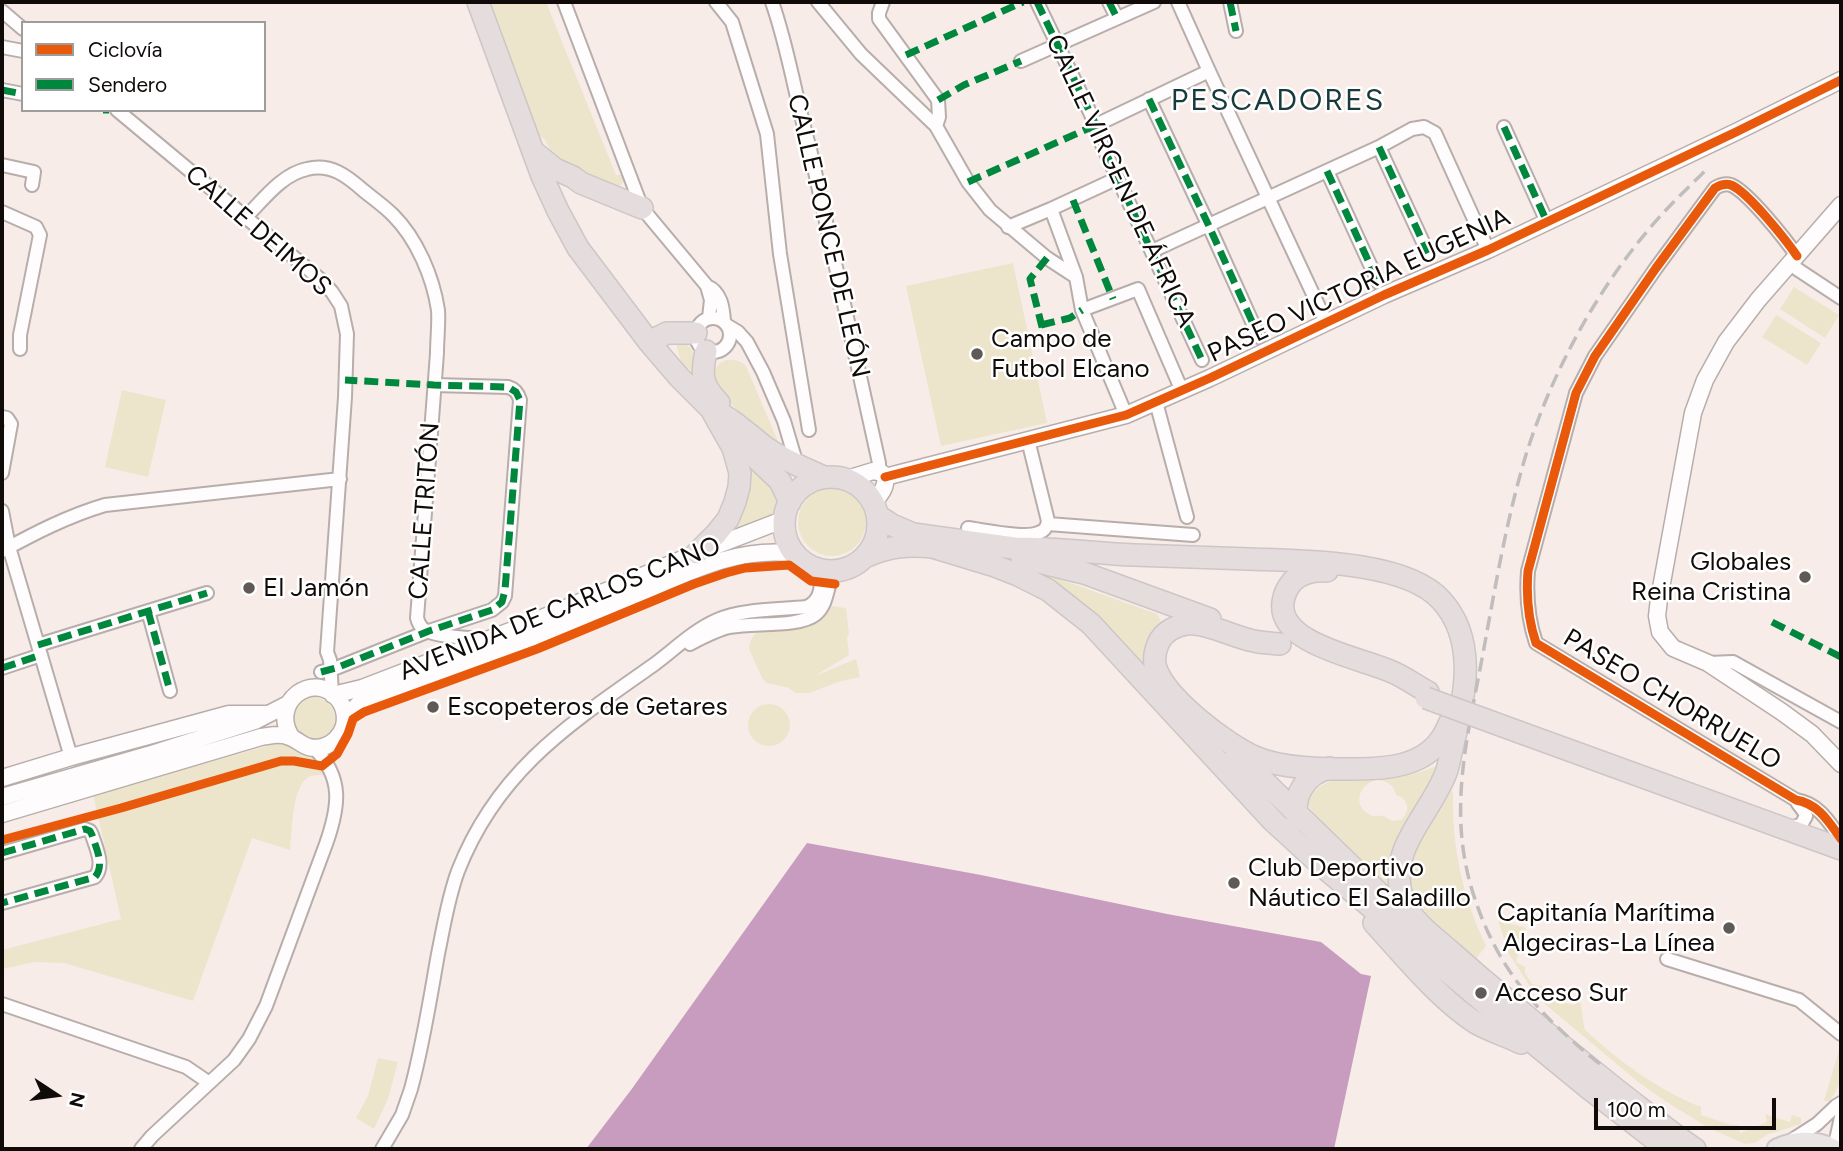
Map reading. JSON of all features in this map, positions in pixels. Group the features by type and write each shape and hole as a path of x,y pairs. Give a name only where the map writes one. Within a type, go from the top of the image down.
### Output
{"highway":[{"path":"478,2 532,151 558,211 578,248 649,342 780,481 787,511 786,538 795,554 802,560 827,569 847,568 880,550 908,545 1032,559 1084,573 1427,695"},
{"path":"532,151 555,169 581,183"},
{"path":"558,211 558,194 564,187 581,183 626,192 642,208"},
{"path":"649,342 667,334 704,334 702,373 704,384 724,408 719,417"},
{"path":"719,417 797,465 824,477 847,479 862,488 875,509 892,525 913,534 1014,548 1338,563 1395,574 1427,588 1441,599 1451,614 1464,646 1465,682 1447,770 1407,841 1400,863 1401,893 1414,918 1543,1031 1695,1149"},
{"path":"697,553 728,519 739,487 737,459 719,417"},
{"path":"787,511 796,493 814,480 824,477"},
{"path":"865,557 877,533 875,509"},
{"path":"929,546 1017,575 1048,590 1083,617 1273,821 1321,865 1547,1054 1667,1149"},
{"path":"1014,548 1090,570 1841,849"},
{"path":"1210,729 1233,746 1257,758 1293,766 1335,768 1374,769 1401,766 1426,755 1441,740 1451,720 1456,693 1457,656 1442,616 1428,600 1392,582 1320,570 1301,576 1287,589 1284,617 1293,629 1317,644 1391,671 1427,695"},
{"path":"1280,644 1254,641 1191,623 1165,633 1155,655 1156,666 1176,698 1402,914 1414,918"},
{"path":"1520,729 1841,841"},
{"path":"1335,768 1320,771 1300,790 1296,800 1296,812 1301,830 1311,848 1370,901 1378,912"},
{"path":"1321,865 1425,979 1477,1023 1547,1054"},
{"path":"1425,979 1460,982"}],"main road":[{"path":"1780,1148 1812,1142 1833,1149"}],"street":[{"path":"564,2 626,192"},
{"name":"CALLE PONCE DE LEÓN","path":"716,2 732,22 767,134 780,254 809,430"},
{"name":"CALLE PONCE DE LEÓN","path":"772,2 792,70 882,474"},
{"path":"818,2 862,54 936,126 968,182 990,210 1047,258 1076,277"},
{"path":"883,2 879,19 939,100 936,126"},
{"name":"CALLE VIRGEN DE ÁFRICA","path":"1038,2 1202,360"},
{"path":"1109,2 1117,19"},
{"path":"1021,61 1154,2"},
{"path":"1178,2 1326,322"},
{"path":"1230,2 1236,31"},
{"path":"2,11 21,27"},
{"path":"2,47 21,51"},
{"path":"1096,125 1209,71"},
{"name":"PASEO VICTORIA EUGENIA","path":"847,479 882,474 1126,415 1488,250 1841,80"},
{"path":"2,90 21,94"},
{"path":"1149,99 1259,337"},
{"name":"CALLE DEIMOS","path":"119,112 321,280 341,306 347,334 340,478 327,652 323,661 326,670"},
{"path":"1152,251 1418,127 1430,129 1434,133 1488,250"},
{"path":"1504,127 1547,222"},
{"path":"1379,147 1428,253"},
{"path":"2,165 34,172 32,185"},
{"name":"CALLE TRITÓN","path":"245,218 289,175 308,168 326,167 350,179 394,216 415,244 429,275 438,311 416,618 421,628 429,631"},
{"path":"1327,171 1378,282"},
{"path":"1008,227 1118,178"},
{"name":"PASEO CHORRUELO","path":"1794,259 1760,210 1727,184 1715,188 1595,356 1576,393 1528,570 1526,592 1530,626 1536,643 1796,800 1801,800 1821,812 1841,841"},
{"path":"1841,205 1758,300 1726,342 1705,380 1693,413 1657,616 1660,632 1667,642 1681,652 1708,663 1812,734 1841,764"},
{"path":"642,208 707,286 718,295 730,336 726,346 717,352 704,334 710,300 707,286"},
{"path":"1052,209 1076,277 1083,310 1126,415"},
{"path":"2,212 33,225 40,235 20,335 20,349"},
{"path":"1794,259 1797,269 1841,298"},
{"path":"1083,310 1139,289 1182,391"},
{"path":"704,334 714,317 738,332 747,342 784,421 797,465"},
{"path":"2,797 255,721 288,704 298,693 311,688 326,670 492,610 502,602 505,596 520,400 516,391 508,387 434,386"},
{"path":"1156,402 1187,517"},
{"path":"2,473 5,425"},
{"path":"1028,440 1048,524"},
{"path":"875,509 884,488 882,474"},
{"path":"5,549 52,524 105,505 340,478"},
{"path":"2,511 5,549 71,757"},
{"name":"AVENIDA DE CARLOS CANO","path":"333,694 362,688 492,638 697,553 787,511"},
{"path":"968,528 1032,535 1042,531 1048,524"},
{"path":"1048,524 1193,536"},
{"name":"AVENIDA DE CARLOS CANO","path":"345,718 358,705 537,636 689,572 755,553 795,554"},
{"path":"382,1149 402,1115 417,1068 447,906 458,871 477,828 494,802 514,776 577,719 701,628 719,619 748,612 812,605 819,595 820,576 827,569"},
{"path":"2,668 39,650 207,593"},
{"path":"148,611 170,691"},
{"path":"429,631 467,639 492,638"},
{"path":"1708,663 1733,662 1841,722"},
{"path":"141,1149 234,1060 249,1039 266,1006 334,817 337,799 330,750 341,732 345,718 341,704 333,694 326,670"},
{"path":"311,688 333,694"},
{"path":"288,704 285,718 292,738"},
{"path":"2,778 229,714 268,714"},
{"path":"2,814 261,737 280,735 314,748 332,743"},
{"path":"314,748 333,774"},
{"name":"PASEO CHORRUELO","path":"1796,800 1806,816 1801,825 1796,826"},
{"path":"2,853 85,830 92,835 100,866 95,877 2,903"},
{"path":"1667,959 1799,1000 1841,1034"},
{"path":"2,1004 186,1067 208,1083"},
{"path":"1780,1148 1841,1103"},
{"path":"1838,1149 1836,1140 1841,1117"}],"shaded area":[{"path":"488,2 546,2 616,175 622,175 624,181 621,185 617,187 558,164 545,140 536,132"},
{"name":"Campo de Futbol Elcano","path":"1013,263 1047,423 941,446 906,286"},
{"path":"1794,287 1839,315 1825,338 1780,309"},
{"path":"1776,315 1821,343 1807,365 1762,337"},
{"path":"679,342 691,348 694,356 692,371 681,359 676,344"},
{"path":"726,360 737,361 746,366 780,446 748,420 715,386 712,373"},
{"path":"122,390 166,400 148,477 105,467"},
{"path":"740,452 761,468 779,498 778,505 770,517 725,534"},
{"path":"832,488 845,491 856,498 863,509 866,522 863,535 856,546 845,553 832,556 819,553 808,546 801,535 798,522 801,509 808,498 819,491"},
{"path":"1043,573 1157,614 1162,623 1148,643 1146,668 1111,628 1091,610 1031,574"},
{"path":"832,606 846,608 849,655 815,676 856,659 860,677 809,693 795,693 789,688 767,683 749,649 754,635 762,630 812,624 820,620"},
{"path":"313,697 328,704 335,719 328,734 313,741 298,734 291,719 298,704"},
{"path":"769,704 784,710 790,725 784,740 769,746 754,740 748,725 754,710"},
{"path":"282,742 298,752 318,755 326,775 309,777 297,794 290,850 252,838 193,1001 64,963 35,962 2,969 2,950 121,919 93,794"},
{"path":"1436,766 1397,841 1389,874 1391,893 1385,892 1306,804 1314,792 1335,780 1400,777","holes":["1371,782 1389,784 1396,795 1406,802 1406,813 1401,820 1393,821 1383,816 1371,815 1362,809 1359,799 1363,789"]},
{"path":"1451,791 1460,871 1486,946 1475,960 1424,910 1412,885 1414,856"},
{"path":"807,843 1321,942 1361,974 1371,976 1334,1149 586,1149"},
{"path":"1498,920 1526,928 1516,962 1525,967 1525,973 1532,984 1542,986 1541,996 1573,1005 1579,999 1585,1030 1640,1074 1701,1107 1701,1115 1738,1125 1740,1133 1767,1122 1765,1114 1790,1122 1792,1115 1801,1118 1801,1124 1766,1135 1755,1143 1745,1144 1709,1128 1665,1101 1546,1005 1509,954"},
{"path":"1839,1050 1841,1082 1830,1101 1824,1101"},
{"path":"378,1058 398,1062 388,1099 374,1129 356,1118 368,1096"}],"railway":[{"path":"1600,1064 1539,1009 1508,968 1483,920 1473,893 1462,835 1465,750 1512,509 1525,458 1549,392 1582,327 1620,266 1665,211 1706,170"}],"marked path":[{"path":"906,55 1023,2"},
{"path":"1037,2 1202,360"},
{"path":"1109,2 1117,18"},
{"path":"1230,2 1236,31"},
{"path":"938,100 964,85 1021,61"},
{"path":"2,90 21,94"},
{"path":"1149,99 1259,337"},
{"path":"968,182 1096,125"},
{"path":"1504,127 1547,222"},
{"path":"1379,147 1428,253"},
{"path":"1327,171 1378,282"},
{"path":"1073,200 1113,299"},
{"path":"1047,258 1030,279 1048,351"},
{"path":"1041,325 1070,318 1082,310"},
{"path":"321,672 492,610 502,602 505,590 520,400 516,392 508,387 345,380"},
{"path":"38,645 207,593"},
{"path":"148,611 170,691"},
{"path":"1772,622 1841,657"},
{"path":"2,668 41,655"},
{"path":"2,853 85,829 92,835 100,862 95,877 2,903"}],"cycle path":[{"path":"885,477 1126,415 1384,295 1488,250 1841,80"},
{"path":"1797,256 1766,217 1738,189 1727,184 1715,188 1595,356 1576,393 1528,571 1528,598 1536,643 1796,800 1811,805 1823,815 1841,839"},
{"path":"2,840 281,761 322,766 337,754 353,719 364,712 537,649 726,573 745,568 789,565 811,581 835,584"}],"place":[{"name":"Campo de Futbol Elcano","path":"977,354"},
{"name":"Globales Reina Cristina","path":"1805,577"},
{"name":"El Jamón","path":"249,588"},
{"name":"Escopeteros de Getares","path":"433,707"},
{"name":"Club Deportivo Náutico El Saladillo","path":"1234,883"},
{"name":"Capitanía Marítima Algeciras-La Línea","path":"1729,928"},
{"name":"Acceso Sur","path":"1481,993"}],"district":[{"name":"PESCADORES","path":"1278,101"}]}
